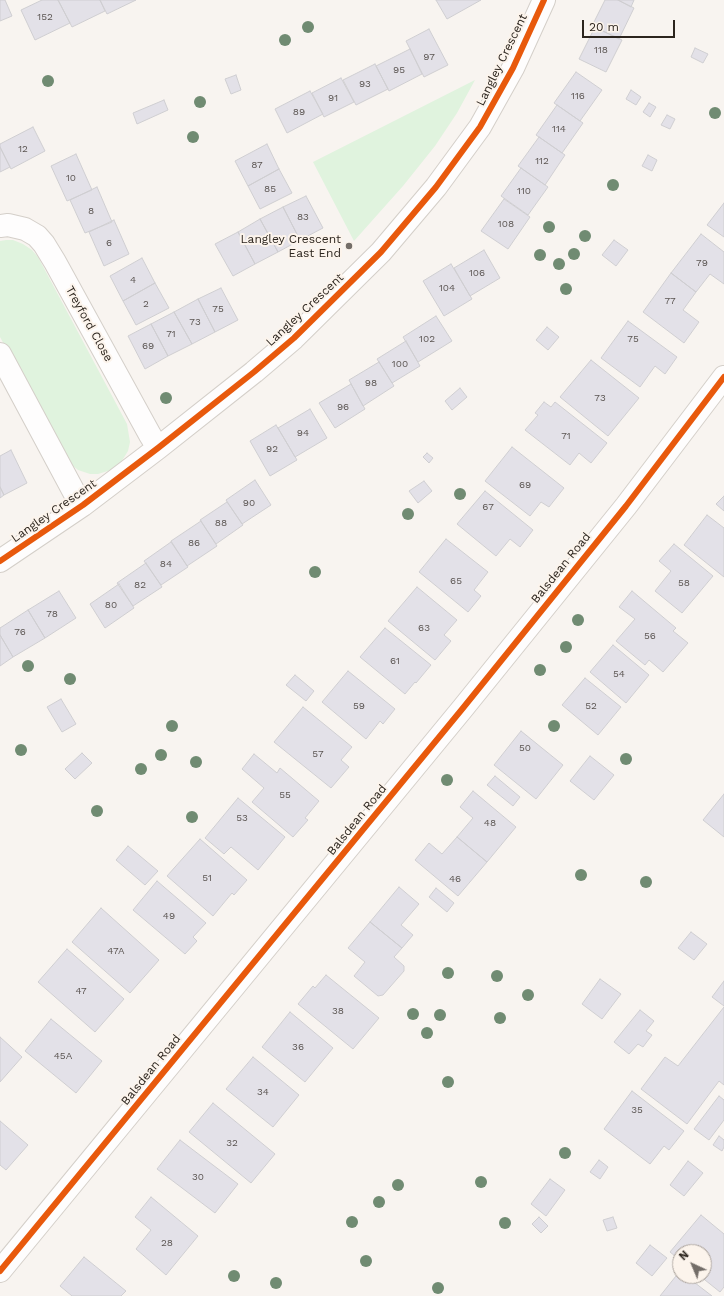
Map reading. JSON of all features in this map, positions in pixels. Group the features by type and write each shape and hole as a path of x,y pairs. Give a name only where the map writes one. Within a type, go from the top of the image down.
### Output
{"street":[{"name":"Langley Crescent","path":"0,561 83,505 254,372 294,338 348,285 395,236 436,187 480,127 513,68 544,0"},
{"name":"Treyford Close","path":"0,226 8,225 25,229 37,236 44,244 158,448"},
{"path":"0,354 75,494 83,505"},
{"name":"Balsdean Road","path":"0,1271 473,696 626,506 724,377"}],"green space":[{"path":"475,80 457,113 435,146 403,186 354,241 313,162"},
{"path":"13,240 23,244 32,250 38,257 127,424 130,442 128,451 120,464 111,470 98,474 90,474 78,470 68,462 0,337 0,241"}],"building":[{"path":"0,0 5,0 12,16 0,21"},
{"path":"42,0 58,0 70,23 35,40 21,10"},
{"path":"58,0 100,0 105,11 72,27"},
{"path":"100,0 136,0 107,14"},
{"path":"436,0 481,0 447,19"},
{"path":"605,0 618,0 634,8 619,39 592,26"},
{"path":"618,0 634,0 631,7"},
{"path":"595,27 622,40 606,72 579,59"},
{"path":"429,29 448,65 424,77 406,41"},
{"path":"695,48 708,54 703,63 691,57"},
{"path":"410,49 422,74 389,91 376,66"},
{"path":"375,64 388,89 356,105 343,80"},
{"path":"576,72 602,90 580,121 554,103"},
{"path":"236,75 241,90 231,94 225,79"},
{"path":"341,78 354,102 324,117 312,93"},
{"path":"631,90 641,97 636,105 626,99"},
{"path":"310,91 323,114 287,133 275,109"},
{"path":"164,100 168,110 137,124 133,113"},
{"path":"649,103 656,107 650,117 643,112"},
{"path":"557,105 583,123 562,153 536,135"},
{"path":"667,115 675,119 670,129 661,125"},
{"path":"33,127 45,151 11,169 0,147 0,144"},
{"path":"539,137 565,155 545,185 518,166"},
{"path":"267,144 279,169 248,186 235,161"},
{"path":"0,147 10,167 0,172"},
{"path":"76,154 92,190 67,201 51,166"},
{"path":"648,155 657,160 652,171 642,166"},
{"path":"521,168 548,187 528,215 501,196"},
{"path":"279,169 292,193 260,209 248,186"},
{"path":"97,187 112,222 85,233 70,200"},
{"path":"306,196 323,228 300,240 283,207"},
{"path":"504,199 530,217 508,249 481,231"},
{"path":"724,203 724,237 707,225"},
{"path":"283,207 300,240 278,252 260,219"},
{"path":"260,219 278,252 255,264 238,232"},
{"path":"114,220 129,254 104,266 89,232"},
{"path":"238,232 255,264 233,276 215,244"},
{"path":"701,234 724,252 724,284 710,274 696,292 671,273"},
{"path":"614,240 628,250 616,266 602,255"},
{"path":"484,250 500,278 470,296 454,268"},
{"path":"142,258 155,283 123,301 110,276"},
{"path":"451,264 472,299 444,316 423,281"},
{"path":"671,273 696,292 683,310 699,322 684,343 643,312"},
{"path":"155,283 169,308 136,325 123,301"},
{"path":"221,288 238,320 215,332 198,299"},
{"path":"198,299 215,332 192,344 174,312"},
{"path":"174,312 192,344 168,356 151,324"},
{"path":"436,316 452,341 418,362 403,337"},
{"path":"628,321 677,357 665,374 655,366 640,387 601,358"},
{"path":"151,324 168,356 145,369 128,336"},
{"path":"547,327 559,337 548,350 536,340"},
{"path":"406,341 420,366 392,383 377,359"},
{"path":"591,360 639,398 608,436 560,397"},
{"path":"379,362 394,386 363,406 349,380"},
{"path":"351,384 365,409 335,428 319,403"},
{"path":"460,388 467,397 452,410 445,401"},
{"path":"544,402 551,407 555,402 607,443 591,463 579,453 570,465 525,430 538,415 535,413"},
{"path":"310,409 327,438 295,457 278,428"},
{"path":"276,425 297,460 270,476 250,441"},
{"path":"512,447 564,488 549,507 541,502 530,516 485,481"},
{"path":"11,450 27,483 4,495 0,487 0,456"},
{"path":"427,453 433,458 429,463 423,457"},
{"path":"255,480 271,505 242,524 226,500"},
{"path":"424,481 432,491 418,503 409,491"},
{"path":"0,487 4,495 0,498"},
{"path":"485,491 533,530 520,547 510,539 496,556 457,524"},
{"path":"724,496 724,511 716,504"},
{"path":"227,502 243,525 216,544 200,520"},
{"path":"707,515 724,528 724,577 684,545"},
{"path":"201,521 217,546 187,566 171,541"},
{"path":"446,539 488,572 474,590 481,596 468,612 419,572"},
{"path":"171,542 188,567 161,585 144,561"},
{"path":"674,544 713,576 682,613 655,591 671,571 659,561"},
{"path":"146,563 162,587 133,606 117,583"},
{"path":"119,584 134,608 105,628 90,604"},
{"path":"417,587 457,620 444,635 451,641 435,660 388,621"},
{"path":"59,591 76,618 45,638 28,610"},
{"path":"632,591 676,628 673,631 688,643 663,672 649,660 645,665 616,641 635,619 619,607"},
{"path":"28,610 45,638 13,657 0,635 0,628"},
{"path":"385,628 431,665 405,694 360,657"},
{"path":"0,635 13,657 0,666"},
{"path":"613,645 649,675 626,703 590,672"},
{"path":"348,671 395,709 383,724 380,721 366,739 322,702"},
{"path":"295,675 314,691 306,701 286,685"},
{"path":"585,678 621,707 598,735 562,705"},
{"path":"61,699 76,724 62,732 47,707"},
{"path":"303,707 352,747 341,760 349,767 331,788 274,742"},
{"path":"521,731 563,765 536,799 494,765"},
{"path":"82,753 92,763 75,779 65,769"},
{"path":"254,754 277,773 280,768 319,801 305,818 308,820 293,837 252,802 264,788 242,769"},
{"path":"590,756 614,775 594,800 570,781"},
{"path":"495,776 520,797 513,806 487,785"},
{"path":"473,791 516,827 487,862 457,837 473,818 460,807"},
{"path":"724,794 724,837 703,820"},
{"path":"238,798 285,837 258,870 231,847 224,854 205,838"},
{"path":"457,837 487,862 458,896 415,860 429,843 442,854"},
{"path":"200,839 247,880 234,895 232,893 213,916 167,876"},
{"path":"128,846 158,871 145,885 116,860"},
{"path":"157,881 206,923 193,937 197,941 185,954 133,910"},
{"path":"399,887 419,904 401,925 413,935 402,948 370,922"},
{"path":"436,888 454,903 447,912 429,897"},
{"path":"101,908 159,960 130,993 72,942"},
{"path":"370,922 402,948 394,957 404,966 404,971 383,995 378,996 354,976 365,962 348,948"},
{"path":"691,932 707,944 694,960 678,948"},
{"path":"67,949 124,999 95,1032 38,982"},
{"path":"326,975 379,1018 353,1049 298,1004 313,986 315,988"},
{"path":"600,979 621,994 602,1019 582,1004"},
{"path":"724,981 724,1006 712,997"},
{"path":"724,1007 724,1085 719,1081 687,1124 641,1089 665,1057 678,1066"},
{"path":"640,1010 654,1021 646,1031 652,1035 643,1047 638,1044 629,1054 614,1042"},
{"path":"290,1012 333,1048 305,1082 262,1047"},
{"path":"51,1019 102,1061 76,1093 25,1051"},
{"path":"0,1037 22,1057 0,1082"},
{"path":"253,1057 299,1095 273,1127 226,1089"},
{"path":"632,1091 684,1131 669,1150 664,1146 650,1164 604,1129"},
{"path":"719,1096 724,1100 724,1120 709,1140 694,1129"},
{"path":"213,1103 275,1154 251,1183 189,1132"},
{"path":"0,1121 28,1145 6,1170 0,1165"},
{"path":"719,1136 724,1140 724,1147 722,1151 713,1145"},
{"path":"180,1140 238,1184 215,1213 157,1169"},
{"path":"599,1160 608,1167 600,1179 590,1172"},
{"path":"688,1161 703,1173 684,1196 670,1185"},
{"path":"550,1179 565,1190 546,1216 531,1204"},
{"path":"151,1197 198,1236 166,1275 136,1249 151,1230 135,1217"},
{"path":"701,1215 724,1234 724,1287 720,1292 710,1284 712,1284 712,1244 677,1244"},
{"path":"539,1217 548,1226 541,1233 532,1224"},
{"path":"613,1217 617,1228 607,1231 603,1220"},
{"path":"650,1245 667,1258 652,1276 636,1263"},
{"path":"84,1257 126,1291 121,1296 72,1296 60,1286"},
{"path":"672,1281 672,1284 696,1284 712,1296 660,1296"}],"cycle path":[{"path":"0,561 83,505 254,372 294,338 381,252 436,187 480,127 513,68 544,0"},
{"path":"0,1271 463,708 626,506 724,377"}],"place":[{"name":"Langley Crescent East End","path":"349,246"}]}
